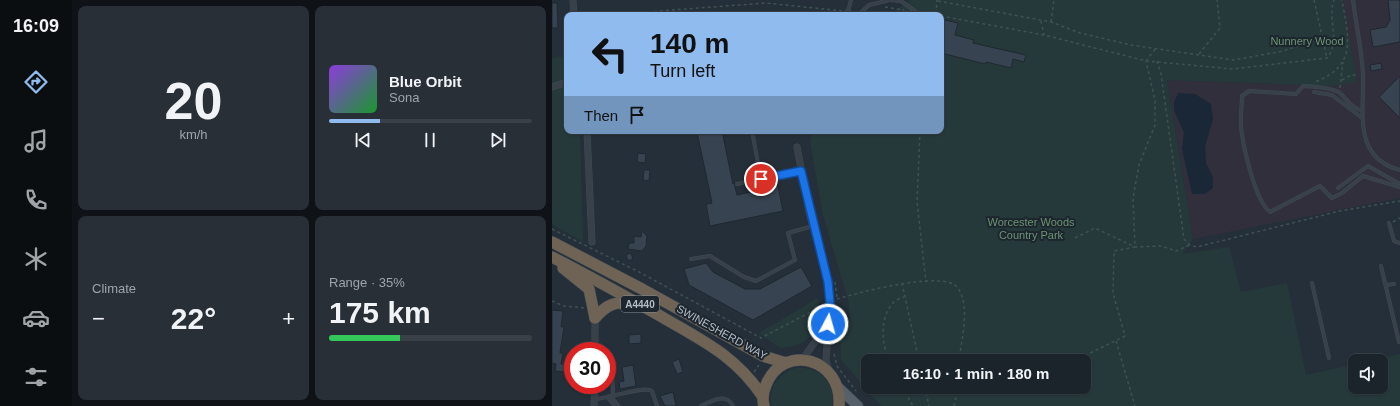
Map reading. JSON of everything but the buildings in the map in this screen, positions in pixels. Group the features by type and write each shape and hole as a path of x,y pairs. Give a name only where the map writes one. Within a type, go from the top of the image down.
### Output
{"highway":[{"name":"SWINESHERD WAY","path":"552,242 642,289 764,356 786,363"},
{"name":"SWINESHERD WAY","path":"552,257 607,285 721,352 751,378 764,401"},
{"path":"552,257 589,289 591,314 613,303 621,302 639,308 721,352"},
{"path":"764,401 769,378 776,370 786,363 802,360 816,363 829,372 838,387 839,406"}],"main road":[{"path":"838,387 859,401"}],"street":[{"path":"573,0 574,12"},
{"path":"552,87 564,83"},
{"path":"587,134 592,242"},
{"path":"797,147 813,226 828,282 830,302 826,360 829,372"},
{"path":"591,314 593,342"},
{"path":"802,360 828,324"},
{"path":"594,394 594,406"},
{"path":"594,406 595,394"},
{"path":"612,397 616,406"}],"lane":[{"path":"848,12 851,0"},
{"path":"886,0 902,1 915,11"},
{"path":"861,12 869,5 890,0"},
{"path":"1353,0 1363,75 1362,118 1364,135 1374,156 1393,168 1400,170"},
{"path":"1362,111 1351,106 1339,92 1317,87 1303,86 1296,94 1249,91 1242,96 1241,126 1246,156 1265,208 1270,212 1320,186 1332,198 1342,193 1363,176 1400,186"},
{"path":"1314,92 1332,95 1362,118"},
{"path":"753,134 761,179"},
{"path":"1338,188 1368,166 1400,186"},
{"path":"737,184 801,171"},
{"path":"1389,223 1394,241 1400,243"},
{"path":"691,259 710,256 744,277 756,281 795,260 788,233 813,226"},
{"path":"1381,266 1399,342"},
{"path":"1312,283 1329,358"},
{"path":"1386,285 1394,284"},
{"path":"595,399 612,397 645,388 649,389 653,394 657,406"},
{"path":"701,406 718,398 728,400 733,406"}],"path":[{"path":"936,12 938,0 1051,22 1080,33 1131,45 1233,60 1279,52 1321,40"},
{"path":"1051,22 1054,0"},
{"path":"1199,54 1220,28 1218,0"},
{"path":"1314,0 1321,40 1327,58"},
{"path":"944,17 1044,35 1146,61 1233,69 1327,58 1334,45 1334,0"},
{"path":"1339,92 1342,80 1343,62 1349,42 1342,0"},
{"path":"646,12 766,3 833,12"},
{"path":"884,7 895,10 920,12"},
{"path":"1041,21 1044,35"},
{"path":"1146,61 1156,48"},
{"path":"1135,247 1133,198 1139,165 1155,124 1155,100 1146,61"},
{"path":"1157,61 1161,74 1184,239 1190,245 1197,247 1340,211 1400,200"},
{"path":"1317,87 1317,81 1331,76 1343,62"},
{"path":"1342,80 1351,75 1363,75"},
{"path":"920,134 917,202 926,282"},
{"path":"1389,223 1400,218"},
{"path":"1076,238 1095,228 1135,247"},
{"path":"552,229 639,272 760,338 830,302"},
{"path":"1089,354 1125,336 1113,293 1114,251 1154,245 1176,251 1190,245"},
{"path":"835,281 837,299 835,338"},
{"path":"837,299 902,283 946,281 954,284 960,293 964,308 960,354"},
{"path":"902,283 917,354"},
{"path":"886,354 883,347 883,330 887,314 893,303 904,297"},
{"path":"552,301 591,314"},
{"path":"1116,341 1135,406"},
{"path":"833,352 837,366 859,401"},
{"path":"751,378 764,356"},
{"path":"906,394 913,406"},
{"path":"926,394 929,406"},
{"path":"954,406 957,394"}],"shaded area":[{"path":"1342,0 1400,0 1400,198 1193,239 1167,80 1331,86 1345,19"}],"green space":[{"name":"Worcester Woods Country Park","path":"910,0 1342,0 1357,82 1331,86 1167,80 1193,239 1182,254 1229,247 1241,292 1287,283 1306,375 1348,366 1348,394 1388,394 1388,357 1400,354 1400,406 881,406 871,394 1091,394 1091,354 861,354 861,383 841,360 840,333 850,322 849,303 823,215 810,142 811,134 944,134 944,12 892,12"},
{"path":"564,56 564,134 580,134 583,242 552,224 552,58"},
{"path":"818,298 819,310 814,329 811,335 802,343 780,348 759,333"},
{"path":"795,368 811,370 824,377 833,397 832,406 772,406 771,393 776,382 784,374"}],"water":[{"path":"1178,93 1195,94 1211,104 1213,119 1205,147 1206,163 1213,177 1213,188 1205,194 1192,194 1182,149 1184,133 1174,110 1174,102"}],"route":[{"path":"761,179 801,171 809,212 828,282 830,302 828,324"}],"park label":[{"name":"Nunnery Wood","path":"1307,41"}]}
